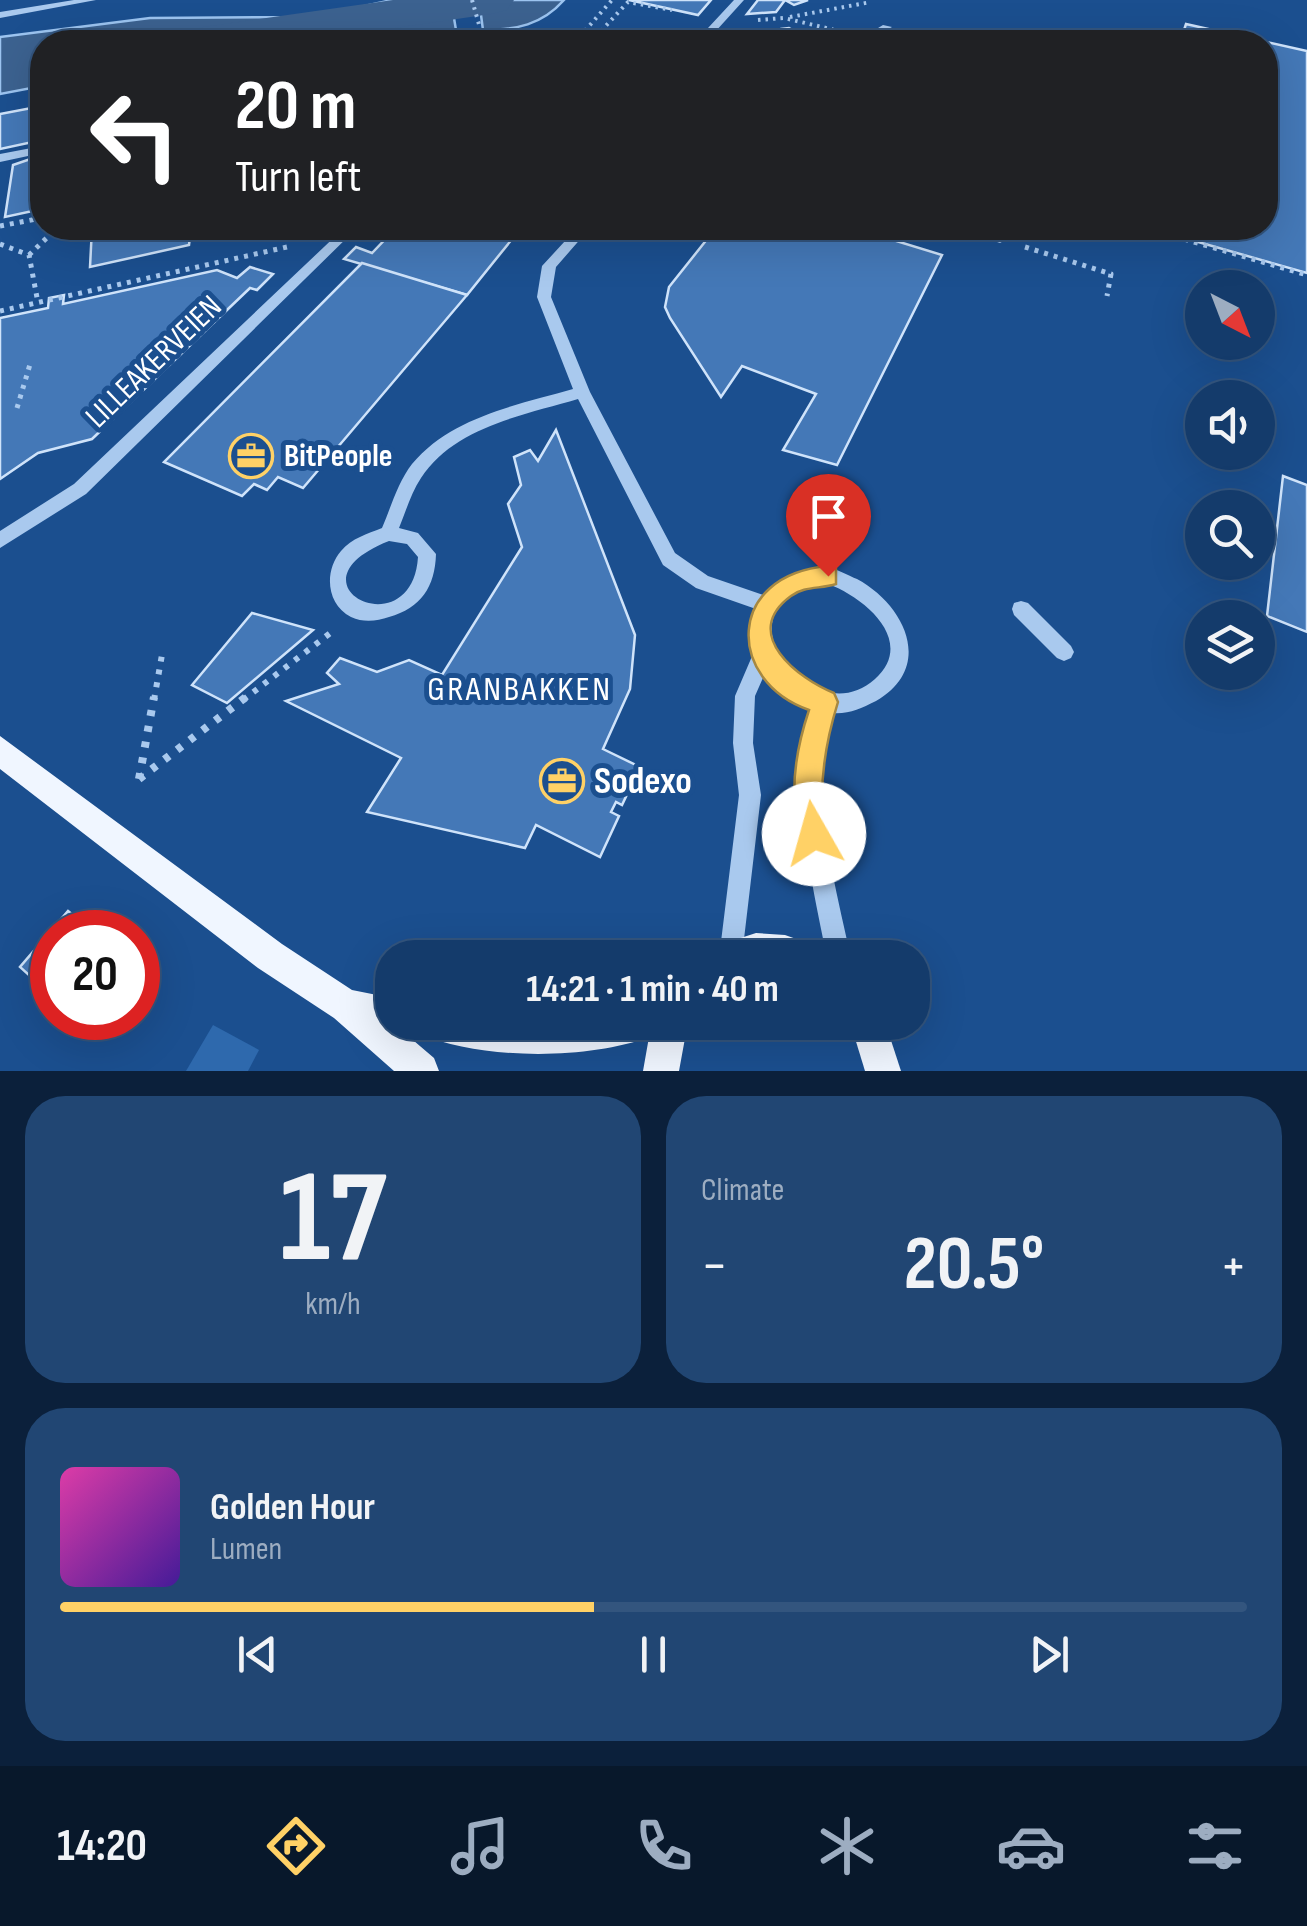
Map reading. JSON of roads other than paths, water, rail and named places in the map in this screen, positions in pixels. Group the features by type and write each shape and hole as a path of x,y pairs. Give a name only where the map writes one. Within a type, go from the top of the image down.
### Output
{"main road":[{"path":"0,752 270,956 346,1006 422,1071"},
{"path":"346,1006 375,1012"},
{"path":"661,1071 667,1040"}],"street":[{"path":"0,15 92,0"},
{"path":"711,30 739,0"},
{"path":"883,30 887,28"},
{"path":"0,158 30,152"},
{"name":"LILLEAKERVEIEN","path":"0,540 80,489 339,240"},
{"path":"573,240 549,266 544,297 582,392 669,559 702,582 767,605"},
{"path":"388,533 417,470 446,443 487,421 582,392"},
{"path":"388,533 412,538 426,554 427,576 412,599 386,612 359,612 343,602 335,586 338,567 350,550 368,538 388,533"},
{"path":"828,576 853,583 884,608 898,642 890,676 864,698 825,702 787,685 764,652 760,628 767,605 793,583 828,576"},
{"path":"1021,609 1064,652"},
{"path":"731,940 750,795 743,742 745,696 764,652"},
{"path":"825,702 813,737 808,804 836,940"}],"waterway":[{"path":"285,30 491,0"}],"place":[{"name":"BitPeople","path":"251,456"},
{"name":"Sodexo","path":"562,781"}],"district":[{"name":"GRANBAKKEN","path":"520,689"}]}
